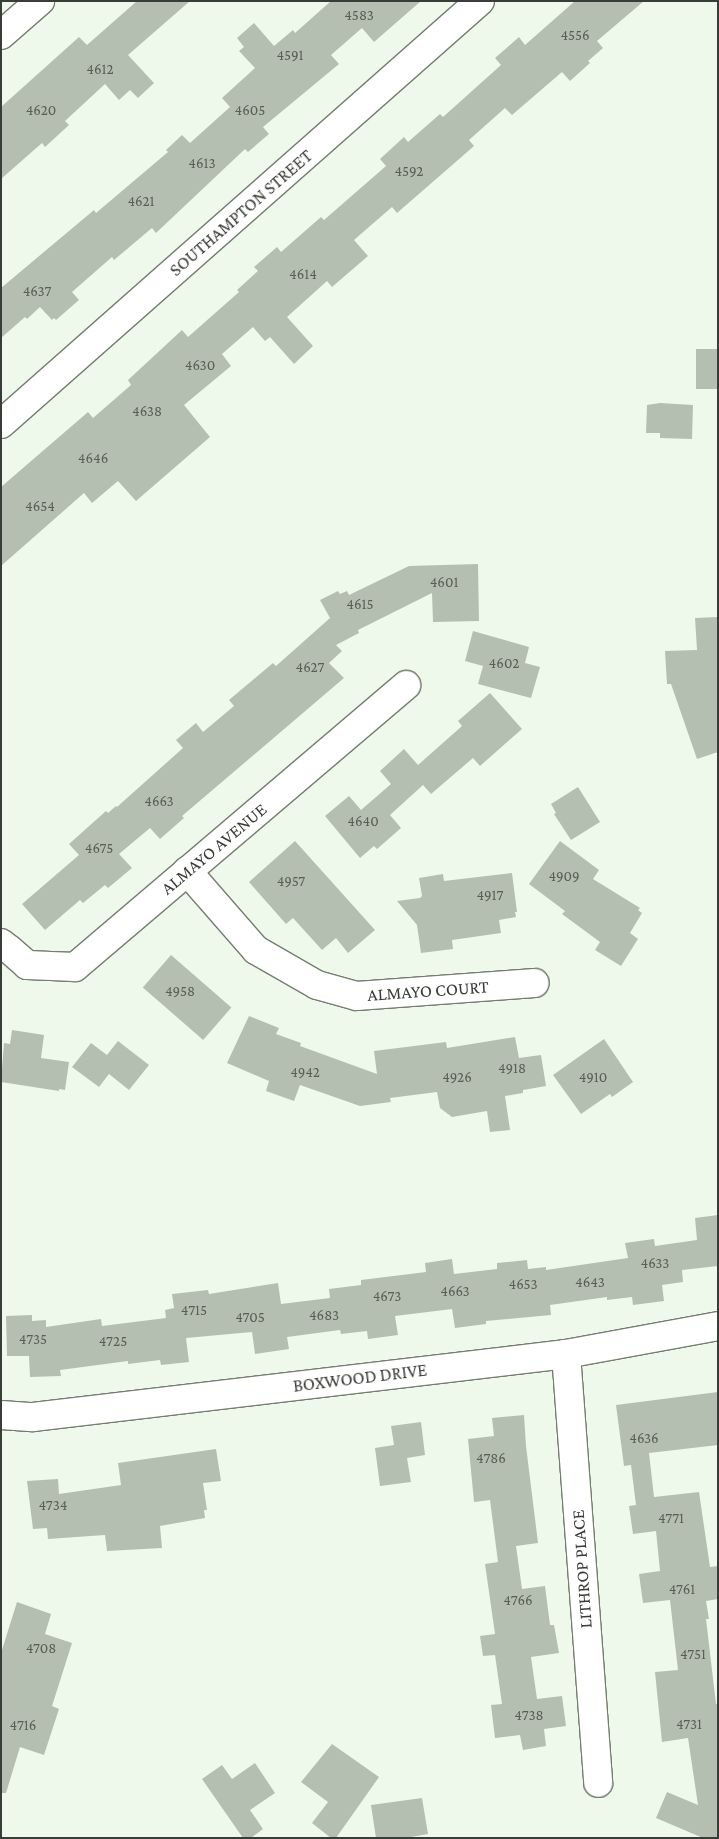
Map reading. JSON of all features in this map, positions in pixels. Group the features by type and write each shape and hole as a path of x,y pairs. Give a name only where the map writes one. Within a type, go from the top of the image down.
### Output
{"street":[{"path":"1,35 40,1"},
{"name":"SOUTHAMPTON STREET","path":"1,424 480,1"},
{"name":"ALMAYO AVENUE","path":"6,947 27,965 76,967 406,685"},
{"name":"ALMAYO COURT","path":"187,871 256,950 317,985 357,996 535,983"},
{"name":"BOXWOOD DRIVE","path":"1,1415 33,1417 566,1354 718,1326"},
{"name":"LITHROP PLACE","path":"566,1354 598,1783"}],"building":[{"path":"137,1 190,1 128,55 154,83 138,98 130,90 119,100 105,84 65,121 69,125 45,147 42,143 1,179 1,107 79,37 87,45"},
{"path":"331,1 421,1 374,42 362,28 331,55 339,64 263,127 269,134 248,152 245,149 156,233 152,228 114,260 112,257 72,292 79,300 56,320 54,318 52,320 40,307 27,319 25,317 1,338 1,288 94,210 96,213 168,152 166,150 182,135 190,143 230,107 222,98 255,68 239,51 244,47 237,38 254,23 274,46 293,30 295,33"},
{"path":"575,1 644,1 597,41 603,48 570,81 562,72 512,115 505,108 469,140 474,146 458,160 397,213 392,207 354,240 368,256 332,287 327,281 287,317 313,346 294,364 270,337 265,341 253,327 222,354 231,366 184,405 210,437 136,501 118,481 92,503 84,493 1,566 1,487 88,412 93,418 131,385 128,380 182,330 188,337 239,292 237,290 258,271 254,267 277,247 281,252 321,217 324,220 386,166 380,159 404,137 408,142 440,114 443,117 501,65 495,58 519,37 525,45"},
{"path":"696,349 718,349 718,389 696,389"},
{"path":"660,403 693,405 692,439 660,438 660,433 646,433 647,405"},
{"path":"478,564 479,621 433,622 432,593 358,630 359,633 336,645 342,651 329,663 344,678 182,816 184,818 160,839 150,828 119,854 132,868 108,888 105,885 83,903 80,900 45,930 22,904 79,855 69,844 106,811 108,813 117,807 183,748 176,740 196,723 203,732 234,706 229,700 273,663 276,666 330,618 320,600 338,591 340,594 347,591 349,595 409,566"},
{"path":"718,617 718,752 697,759 671,684 667,684 665,651 697,650 695,618"},
{"path":"473,631 529,647 525,663 540,667 531,698 478,684 483,666 465,661"},
{"path":"490,693 522,729 480,766 473,758 431,794 423,785 390,815 401,828 377,849 374,846 360,858 325,816 349,796 361,810 391,784 380,771 404,749 418,765 462,726 458,721"},
{"path":"578,787 600,822 571,840 554,814 556,813 551,804"},
{"path":"295,841 375,930 348,953 336,938 322,950 293,918 286,924 249,882"},
{"path":"560,841 599,870 593,879 640,908 638,910 642,913 630,933 638,939 621,966 595,950 600,942 562,914 565,911 529,884"},
{"path":"512,873 517,912 515,912 516,917 499,920 501,933 452,940 453,949 421,953 417,925 397,901 420,898 422,896 419,878 443,874 444,881"},
{"path":"171,955 231,1007 203,1040 143,987"},
{"path":"249,1016 279,1028 276,1034 301,1043 300,1046 377,1074 374,1051 446,1042 447,1048 515,1037 519,1058 541,1055 546,1086 523,1090 523,1093 505,1096 510,1130 490,1132 487,1111 452,1117 440,1108 437,1092 390,1098 391,1102 360,1106 300,1085 294,1101 266,1091 269,1081 227,1063"},
{"path":"12,1030 44,1035 41,1058 69,1062 65,1090 59,1089 59,1091 1,1082 4,1043 10,1044"},
{"path":"604,1039 633,1082 612,1097 610,1094 581,1114 553,1075"},
{"path":"118,1041 149,1065 129,1090 109,1074 99,1087 72,1067 91,1043 107,1055"},
{"path":"718,1215 718,1266 682,1270 683,1282 662,1285 664,1301 633,1305 632,1297 607,1300 607,1297 550,1305 551,1315 486,1321 486,1324 455,1328 452,1309 395,1316 398,1335 368,1339 367,1331 341,1334 340,1330 287,1337 289,1349 255,1354 252,1332 186,1338 189,1362 161,1365 160,1360 128,1364 128,1361 60,1370 61,1376 30,1377 29,1356 7,1356 6,1316 32,1315 32,1321 46,1320 46,1327 101,1319 102,1326 166,1318 165,1310 174,1308 172,1294 208,1290 209,1294 278,1283 281,1304 330,1298 329,1289 361,1285 361,1280 426,1272 425,1263 452,1259 454,1274 497,1269 497,1263 527,1260 528,1269 546,1267 546,1270 628,1258 625,1243 654,1239 655,1246 697,1240 695,1218"},
{"path":"718,1392 718,1445 649,1453 654,1497 699,1492 710,1567 718,1566 718,1599 706,1601 709,1619 706,1619 716,1704 718,1704 718,1838 703,1838 656,1818 667,1792 698,1805 688,1738 662,1742 655,1672 678,1670 670,1600 643,1603 639,1574 660,1571 656,1531 633,1534 629,1506 636,1505 631,1465 624,1466 616,1405"},
{"path":"524,1415 538,1543 516,1546 522,1589 545,1586 550,1625 554,1625 559,1653 531,1657 537,1699 562,1696 566,1726 544,1729 546,1746 523,1750 520,1735 495,1738 491,1705 502,1704 495,1655 483,1656 480,1636 495,1634 485,1564 498,1562 490,1500 474,1502 468,1439 494,1436 492,1418"},
{"path":"421,1422 425,1455 407,1458 411,1482 380,1486 375,1448 394,1445 391,1426"},
{"path":"216,1449 221,1481 203,1483 207,1510 204,1510 205,1518 160,1526 162,1548 107,1551 105,1535 48,1539 47,1528 33,1529 27,1481 58,1479 59,1494 121,1485 118,1463"},
{"path":"17,1602 51,1614 45,1634 72,1643 52,1706 59,1709 44,1755 20,1747 6,1793 1,1793 1,1653"},
{"path":"332,1744 379,1777 336,1838 331,1838 312,1823 328,1802 301,1782"},
{"path":"255,1763 275,1793 250,1810 263,1829 251,1838 243,1838 202,1779 222,1765 232,1779"},
{"path":"422,1798 428,1834 406,1838 376,1838 371,1805"}]}
